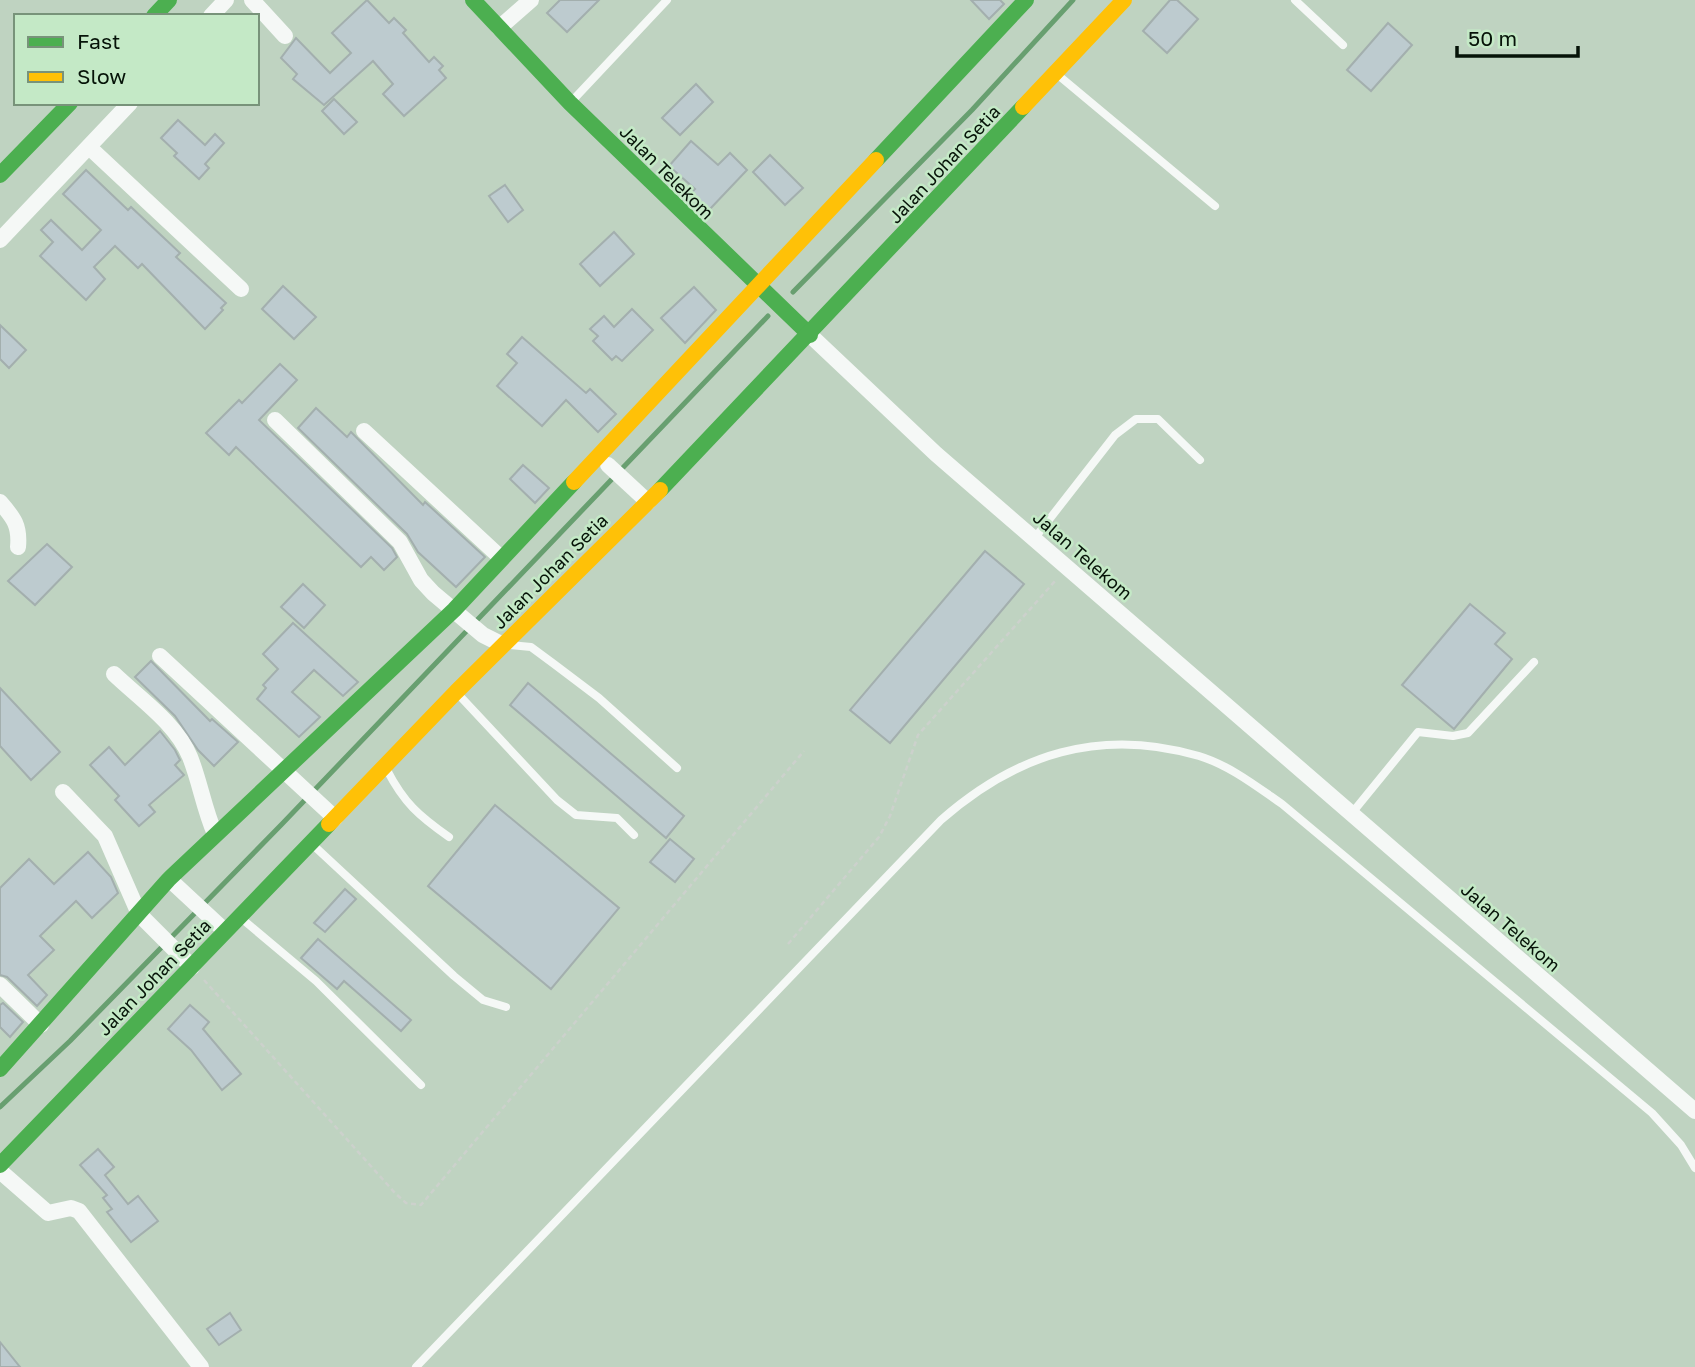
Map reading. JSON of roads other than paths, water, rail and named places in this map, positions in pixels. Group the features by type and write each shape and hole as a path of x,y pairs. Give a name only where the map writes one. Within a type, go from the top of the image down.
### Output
{"street":[{"path":"156,14 169,0"},
{"path":"213,14 226,0"},
{"path":"253,0 285,36"},
{"name":"Jalan Telekom","path":"473,0 570,103 755,285 936,454 1695,1111"},
{"path":"499,28 531,0"},
{"path":"0,1069 142,918 169,879 215,834 289,776 458,614 500,557 600,457 755,285 1026,0"},
{"name":"Jalan Johan Setia","path":"0,1165 643,497 810,335 1124,0"},
{"path":"0,175 68,105"},
{"path":"0,240 128,105"},
{"path":"89,147 241,289"},
{"path":"275,420 400,542 421,580 483,635 503,645"},
{"path":"364,431 500,557"},
{"path":"608,465 643,497"},
{"path":"0,502 16,519 19,531 18,547"},
{"path":"160,656 335,818"},
{"path":"114,674 181,741 190,757 202,804 215,834"},
{"path":"63,792 92,818 105,836 142,918 192,967"},
{"path":"169,879 225,931"},
{"path":"0,985 41,1026"},
{"path":"0,1171 48,1213 71,1208 79,1212 201,1367"}],"lane":[{"path":"570,103 667,0"},
{"path":"1296,0 1343,45"},
{"path":"1055,74 1215,206"},
{"path":"1034,539 1115,435 1136,419 1157,419 1200,460"},
{"path":"503,645 531,647 599,698 677,768"},
{"path":"1352,813 1419,732 1453,736 1468,733 1534,662"},
{"path":"456,692 557,800 576,816 617,818 634,835"},
{"path":"416,1367 941,820 975,790 1009,770 1058,752 1103,745 1147,746 1200,756 1245,778 1282,803 1652,1113 1681,1145 1695,1168"},
{"path":"386,767 402,798 423,819 449,837"},
{"path":"311,844 454,976 483,1000 506,1007"},
{"path":"239,916 316,981 421,1085"}],"waterway":[{"path":"793,292 972,110 1073,0"},
{"path":"0,1107 70,1041 282,824 768,316"}]}
